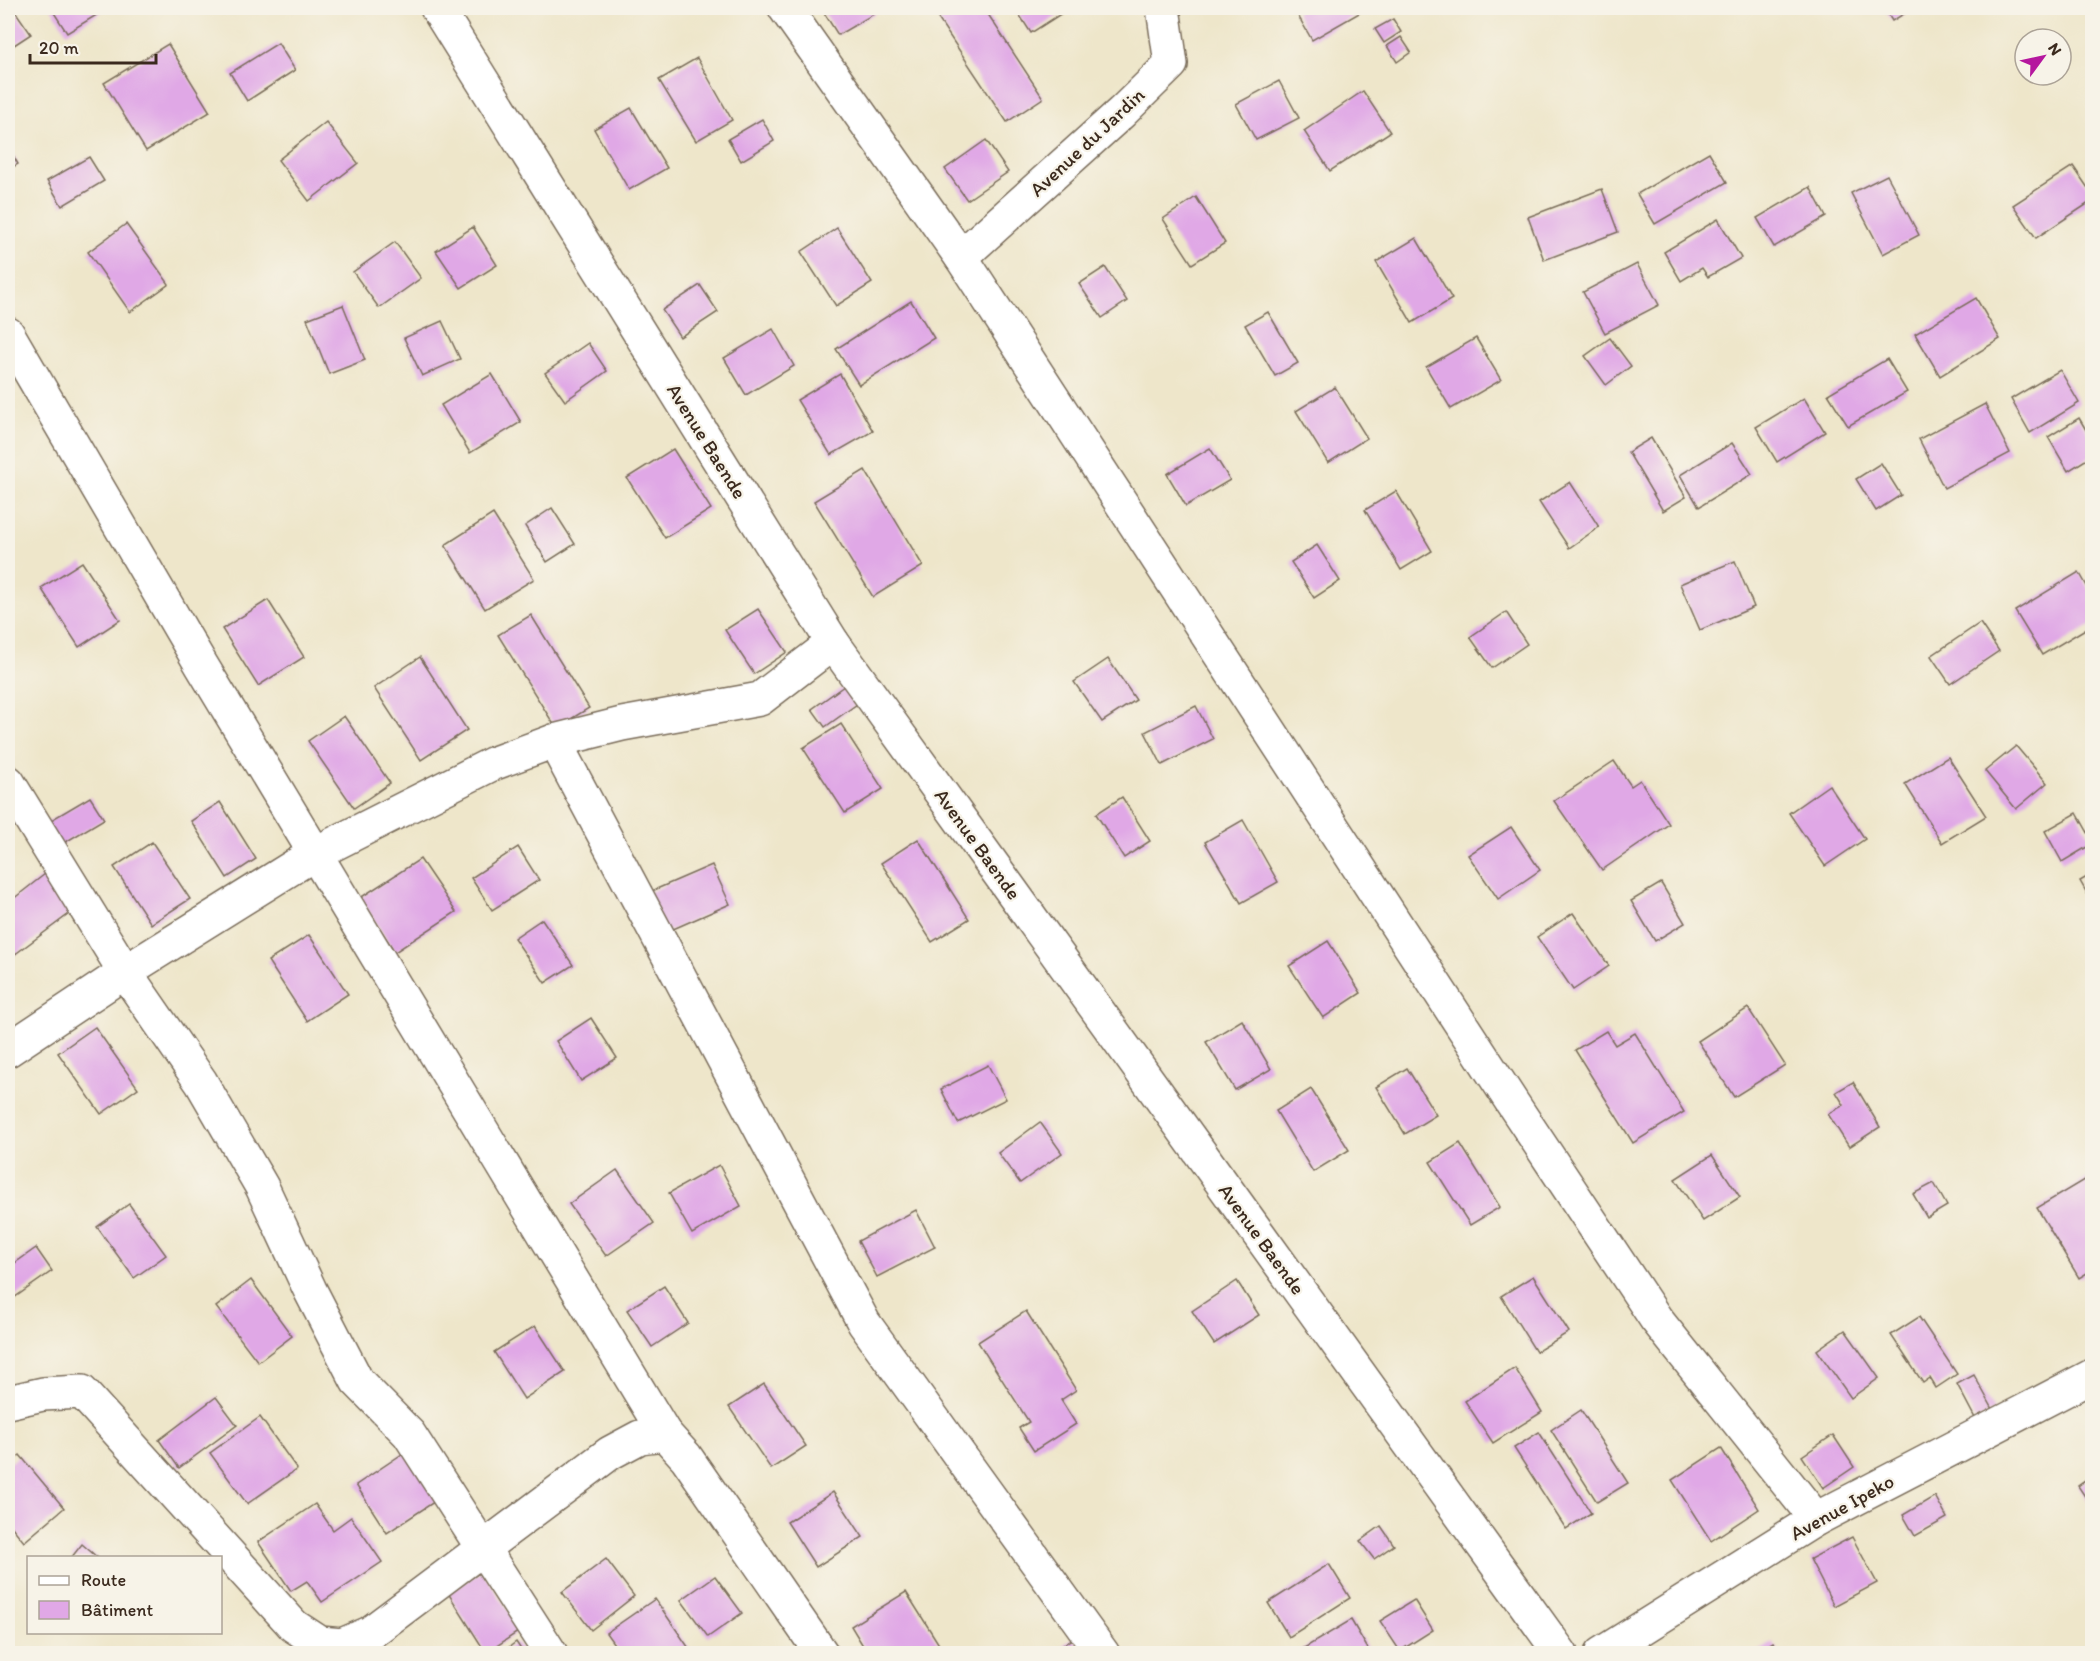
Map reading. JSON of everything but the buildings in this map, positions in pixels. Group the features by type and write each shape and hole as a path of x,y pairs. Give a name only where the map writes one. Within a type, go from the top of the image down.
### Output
{"street":[{"name":"Avenue Baende","path":"437,8 833,643 1561,1653"},
{"path":"785,8 961,257 1493,1074 1656,1319 1816,1519"},
{"name":"Avenue du Jardin","path":"961,257 1122,112 1171,64 1163,8"},
{"path":"8,334 314,854 665,1434 686,1457 822,1653"},
{"path":"8,1050 125,972 314,854 492,764 554,741 622,724 760,699 833,643"},
{"path":"554,741 864,1323 1103,1653"},
{"path":"8,782 125,972 201,1082 262,1187 310,1290 357,1381 409,1434 551,1653"},
{"name":"Avenue Ipeko","path":"1601,1653 1816,1519 2092,1376"},
{"path":"8,1402 43,1394 82,1392 294,1626 320,1643 345,1649 370,1633 610,1453 640,1437 665,1434"}]}
